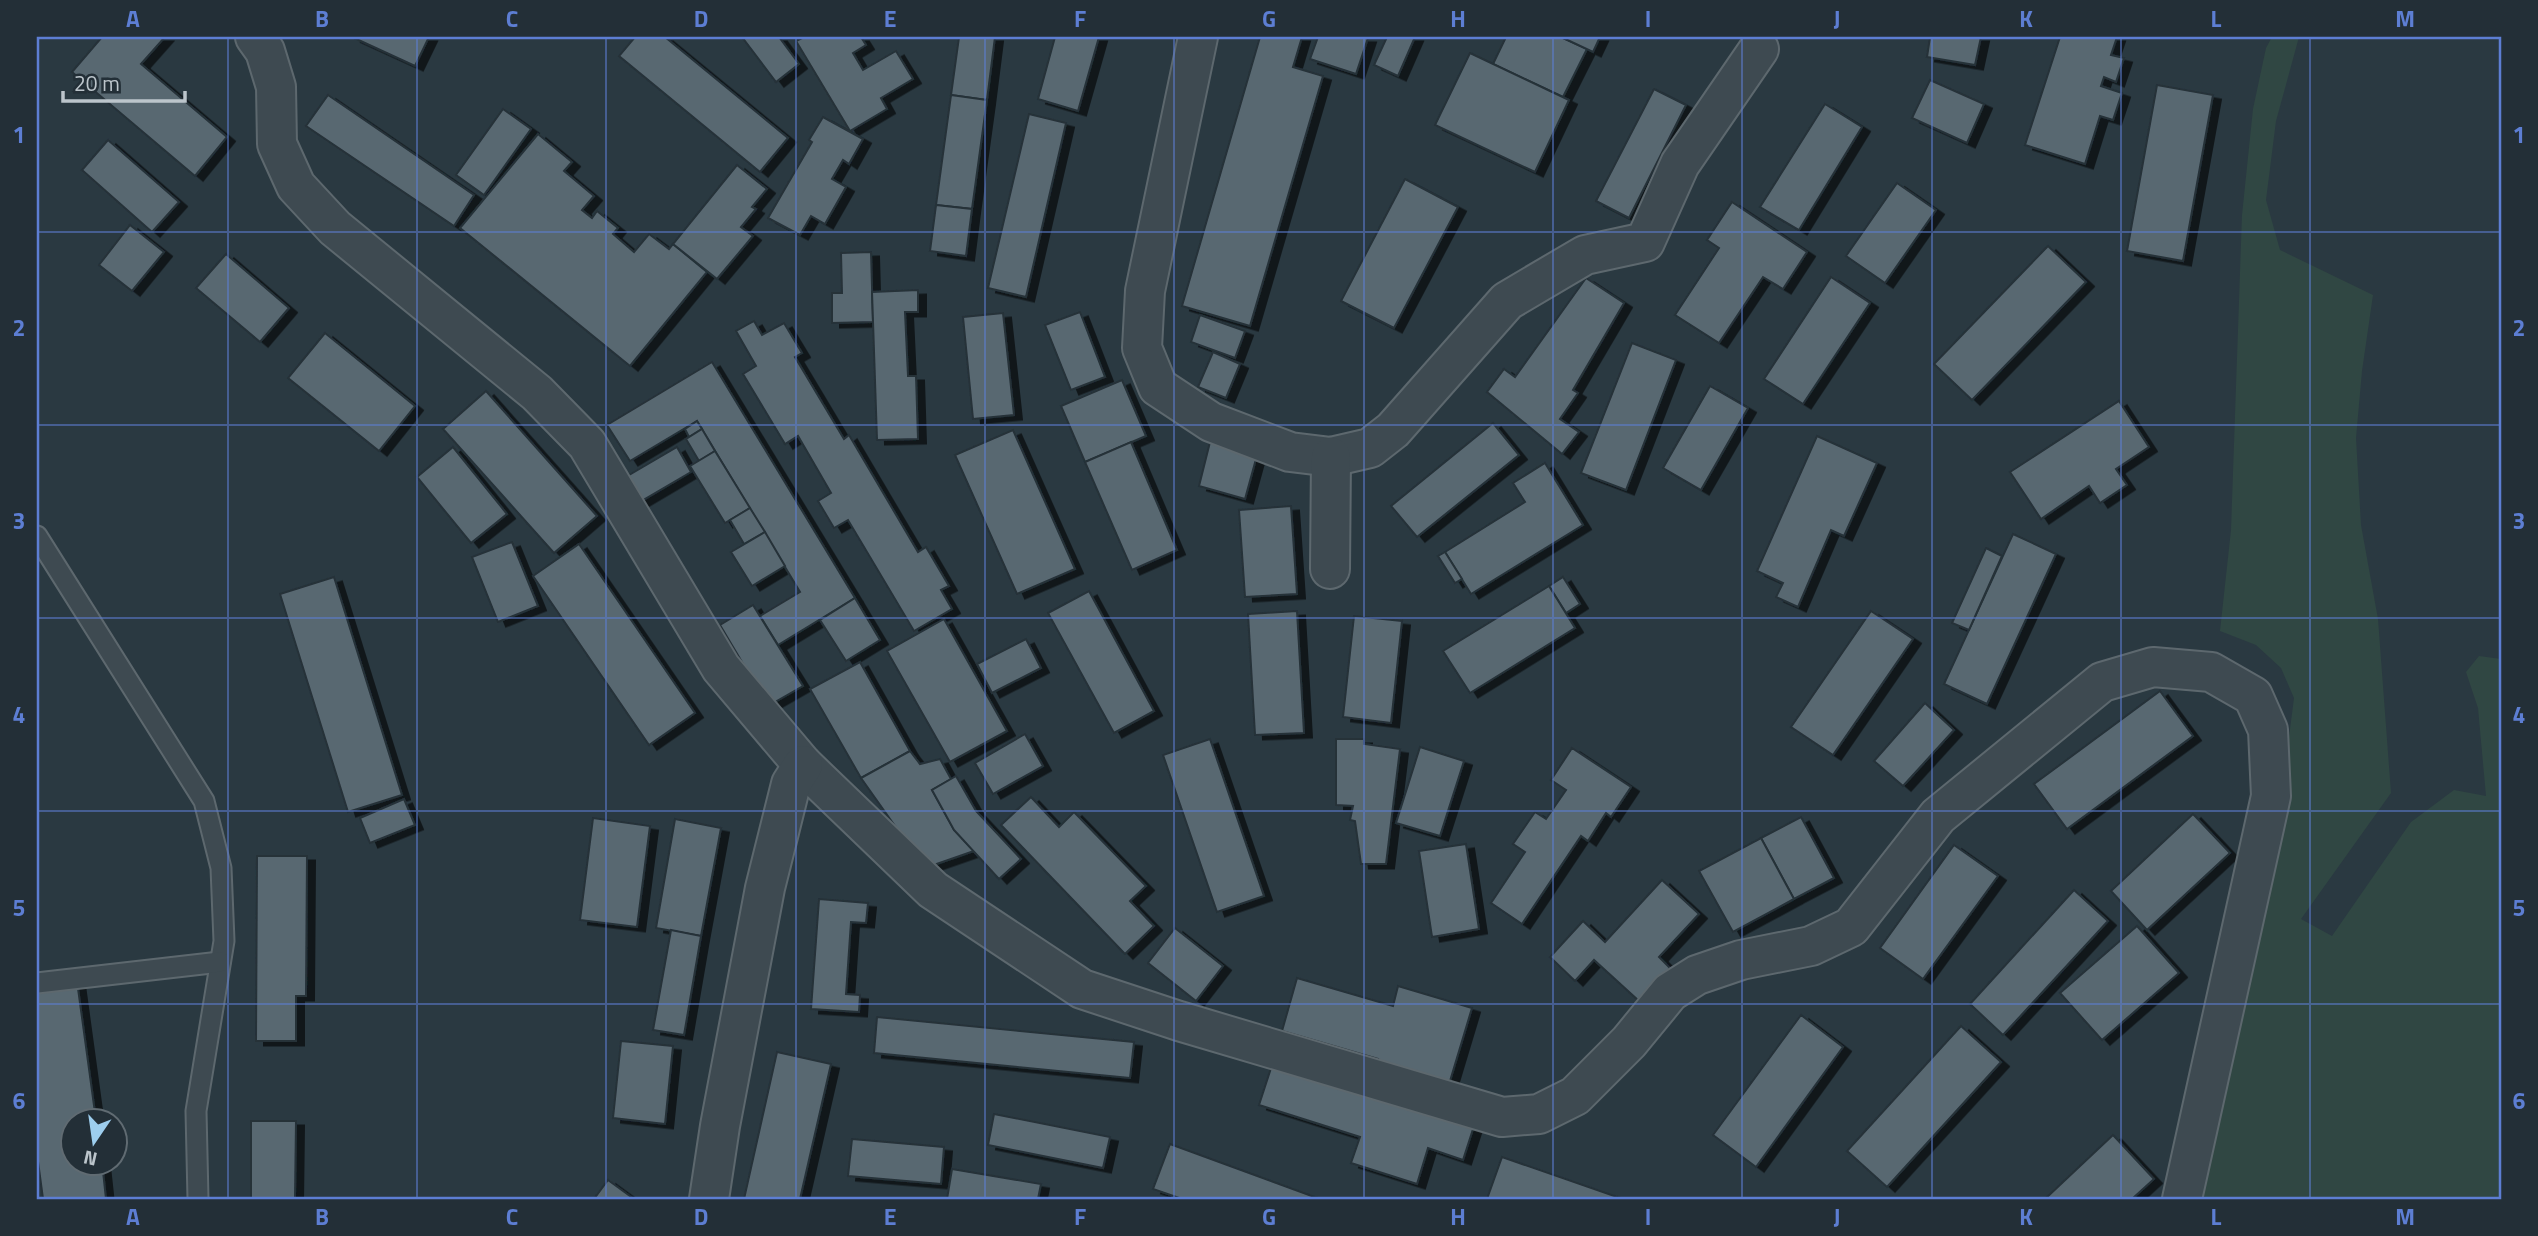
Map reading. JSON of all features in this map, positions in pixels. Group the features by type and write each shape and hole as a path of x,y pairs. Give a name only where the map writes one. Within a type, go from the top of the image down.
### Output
{"street":[{"path":"255,37 265,51 275,87 277,144 296,186 335,228 537,393 587,444 721,668 803,765 933,890 1082,989 1502,1117 1539,1114 1575,1096 1629,1042 1670,992 1697,975 1741,960 1811,946 1851,927 1937,816 2102,682 2153,667 2211,672 2253,696 2268,730 2271,796 2182,1199"},
{"path":"1198,37 1145,292 1142,348 1158,387 1211,422 1290,452 1331,457 1370,448 1393,430 1507,301 1585,255 1645,242 1680,164 1759,49"},
{"path":"1330,569 1331,457"},
{"path":"709,1199 729,1076 765,888 791,784 803,765"}],"lane":[{"path":"37,536 204,801 221,868 224,941 197,1111 198,1199"},
{"path":"37,983 220,962"}],"green space":[{"path":"2272,37 2299,37 2276,121 2266,200 2280,250 2373,295 2356,438 2361,525 2378,619 2391,793 2301,919 2332,936 2411,822 2454,790 2486,796 2478,708 2466,672 2479,656 2501,659 2501,1199 2199,1199 2282,791 2294,698 2281,668 2256,645 2220,631 2231,530 2242,215 2253,109 2266,48"}],"building":[{"path":"102,37 165,37 141,64 227,137 195,176 72,72"},
{"path":"352,37 429,37 415,66"},
{"path":"635,37 665,37 788,138 760,172 619,56"},
{"path":"742,37 779,37 799,64 776,82"},
{"path":"804,37 861,37 866,45 853,53 863,70 896,51 913,79 881,98 887,109 850,131 796,41"},
{"path":"959,37 995,37 987,100 951,95"},
{"path":"1055,37 1099,37 1078,111 1038,99"},
{"path":"1260,37 1302,37 1293,67 1323,76 1250,326 1182,306"},
{"path":"1318,37 1368,38 1356,74 1310,59"},
{"path":"1387,37 1415,37 1398,76 1374,65"},
{"path":"1506,37 1561,37 1587,49 1563,97 1493,64"},
{"path":"1561,37 1600,37 1593,52"},
{"path":"1930,37 1981,37 1975,65 1927,57"},
{"path":"2060,37 2117,37 2111,55 2124,58 2116,82 2104,77 2101,86 2122,93 2113,120 2100,116 2085,164 2025,145"},
{"path":"1470,53 1569,100 1535,172 1435,125"},
{"path":"1930,80 1984,104 1967,143 1912,118"},
{"path":"2157,85 2213,95 2183,261 2127,251"},
{"path":"1654,89 1686,105 1629,218 1596,201"},
{"path":"328,95 474,195 454,226 306,126"},
{"path":"951,95 987,100 972,209 936,205"},
{"path":"1825,104 1862,127 1799,230 1760,207"},
{"path":"503,109 531,129 484,195 456,175"},
{"path":"1029,114 1066,123 1026,297 988,288"},
{"path":"823,117 863,139 849,164 843,160 832,179 846,187 825,224 811,216 800,235 768,218 812,142 809,140"},
{"path":"538,134 572,162 564,171 594,196 582,210 592,218 597,211 618,228 613,234 634,252 649,234 669,249 673,244 707,272 630,366 460,228"},
{"path":"108,140 179,202 152,232 82,170"},
{"path":"737,165 767,189 752,207 756,209 741,227 753,236 717,279 673,244"},
{"path":"1405,179 1458,207 1394,328 1341,301"},
{"path":"1897,183 1936,210 1885,283 1846,256"},
{"path":"1732,202 1807,252 1783,289 1763,277 1719,343 1675,315 1719,248 1707,240"},
{"path":"936,205 972,209 966,256 930,251"},
{"path":"130,225 164,252 132,291 99,265"},
{"path":"2048,246 2086,282 1972,400 1934,364"},
{"path":"871,252 873,322 832,323 832,293 842,293 841,253"},
{"path":"226,254 289,308 260,342 196,288"},
{"path":"1831,277 1870,303 1803,404 1764,379"},
{"path":"1586,278 1624,303 1573,390 1578,393 1560,419 1579,432 1562,454 1487,392 1504,369 1515,377"},
{"path":"918,290 918,312 905,312 908,376 916,376 918,439 877,440 872,292"},
{"path":"1080,312 1105,377 1071,390 1045,325"},
{"path":"1003,313 1014,415 973,419 963,317"},
{"path":"1200,315 1245,331 1235,358 1191,342"},
{"path":"754,321 762,335 784,323 802,353 795,357 844,439 849,435 918,552 926,547 949,586 941,590 952,609 914,631 848,520 834,528 818,501 831,493 798,436 785,444 743,374 756,366 736,331"},
{"path":"325,333 415,406 379,451 288,378"},
{"path":"1632,343 1676,360 1626,490 1581,473"},
{"path":"1213,352 1240,364 1226,398 1198,387"},
{"path":"712,362 855,598 778,645 760,616 800,592 697,421 630,461 607,425"},
{"path":"1122,380 1146,436 1085,462 1061,406"},
{"path":"1710,386 1748,408 1701,490 1663,468"},
{"path":"486,391 597,516 554,553 443,429"},
{"path":"2119,401 2149,447 2116,469 2127,485 2100,503 2089,486 2041,519 2010,472"},
{"path":"697,421 702,429 689,437 685,429"},
{"path":"1493,423 1519,455 1417,537 1391,506"},
{"path":"702,429 715,451 699,461 686,439"},
{"path":"1013,430 1075,569 1017,594 955,455"},
{"path":"1212,434 1256,459 1245,499 1199,486"},
{"path":"1817,436 1877,463 1844,536 1831,530 1798,607 1776,597 1783,583 1757,571"},
{"path":"1131,442 1177,550 1132,570 1085,462"},
{"path":"453,447 507,514 471,543 417,477"},
{"path":"677,447 691,472 638,503 624,478"},
{"path":"715,451 750,508 725,523 690,466"},
{"path":"1545,463 1583,525 1471,594 1445,552 1525,502 1513,483"},
{"path":"1291,506 1297,594 1245,597 1239,510"},
{"path":"750,508 765,532 744,544 730,520"},
{"path":"765,532 785,566 752,586 731,552"},
{"path":"2013,534 2056,554 1987,704 1944,684"},
{"path":"512,542 538,606 498,622 472,557"},
{"path":"579,544 695,713 649,745 533,576"},
{"path":"1986,548 2002,556 1969,630 1952,623"},
{"path":"1445,552 1462,579 1455,583 1438,556"},
{"path":"334,577 402,795 348,812 280,594"},
{"path":"1563,577 1580,604 1566,613 1549,586"},
{"path":"1549,586 1575,628 1470,693 1443,651"},
{"path":"1089,591 1154,711 1114,733 1048,613"},
{"path":"855,598 880,640 846,661 820,620"},
{"path":"753,605 803,686 768,706 720,625"},
{"path":"1297,611 1304,733 1255,735 1248,614"},
{"path":"1871,611 1913,639 1833,755 1791,727"},
{"path":"1354,616 1402,621 1391,723 1343,717"},
{"path":"944,619 1007,731 950,762 887,651"},
{"path":"1026,639 1041,668 992,693 977,664"},
{"path":"860,662 910,751 861,778 810,689"},
{"path":"2160,691 2193,736 2067,829 2034,784"},
{"path":"1925,703 1954,730 1903,786 1874,761"},
{"path":"1025,734 1043,766 993,794 975,763"},
{"path":"1210,739 1264,896 1217,912 1163,755"},
{"path":"1336,739 1364,739 1364,744 1400,749 1386,864 1361,864 1355,821 1350,820 1353,806 1336,805"},
{"path":"1420,747 1464,761 1440,836 1396,823"},
{"path":"1572,748 1631,787 1611,817 1606,813 1588,841 1581,836 1522,924 1491,903 1525,852 1513,844 1535,812 1546,819 1566,790 1551,780"},
{"path":"910,751 920,764 940,759 951,779 932,790 954,830 974,851 928,867 861,778"},
{"path":"956,776 976,811 1021,859 999,879 954,830 932,790"},
{"path":"1031,797 1059,827 1074,812 1146,886 1130,901 1154,926 1125,954 1001,825"},
{"path":"404,799 415,825 370,843 360,818"},
{"path":"2193,814 2230,853 2147,930 2111,891"},
{"path":"1801,817 1834,878 1794,899 1761,838"},
{"path":"593,818 650,826 637,927 580,920"},
{"path":"675,819 721,828 701,936 656,928"},
{"path":"1761,838 1794,899 1733,932 1699,871"},
{"path":"1466,844 1479,929 1432,937 1419,851"},
{"path":"1954,845 1998,876 1923,979 1880,948"},
{"path":"257,856 307,856 306,996 296,996 296,1041 256,1041"},
{"path":"1662,880 1699,914 1659,957 1670,968 1639,1001 1594,960 1575,981 1550,957 1583,921 1605,942"},
{"path":"2074,890 2108,921 2003,1035 1970,1004"},
{"path":"819,899 868,903 866,923 851,922 846,994 860,995 859,1012 811,1009"},
{"path":"2137,926 2179,973 2102,1040 2060,993"},
{"path":"1175,928 1223,966 1196,1001 1148,963"},
{"path":"671,930 701,936 684,1035 653,1030"},
{"path":"1297,978 1393,1006 1398,986 1472,1008 1447,1091 1375,1070 1378,1059 1282,1031"},
{"path":"77,981 94,1106 60,1106 60,1176 104,1176 106,1199 43,1199 37,1154 37,986"},
{"path":"1801,1015 1843,1047 1756,1167 1713,1135"},
{"path":"877,1017 1134,1042 1130,1078 874,1053"},
{"path":"1961,1026 2001,1062 1887,1187 1847,1151"},
{"path":"621,1041 673,1046 665,1124 613,1118"},
{"path":"777,1052 831,1064 800,1199 744,1199"},
{"path":"1273,1062 1474,1126 1463,1160 1428,1148 1417,1184 1351,1163 1360,1137 1259,1105"},
{"path":"994,1114 1110,1137 1103,1168 988,1145"},
{"path":"251,1121 296,1121 295,1199 251,1199"},
{"path":"2113,1135 2154,1179 2132,1199 2045,1199"},
{"path":"852,1139 944,1147 941,1184 848,1176"},
{"path":"1170,1144 1320,1199 1182,1199 1153,1189"},
{"path":"1502,1157 1623,1199 1487,1199"},
{"path":"952,1169 1041,1184 1038,1199 947,1199"},
{"path":"608,1180 634,1199 594,1199"}]}
